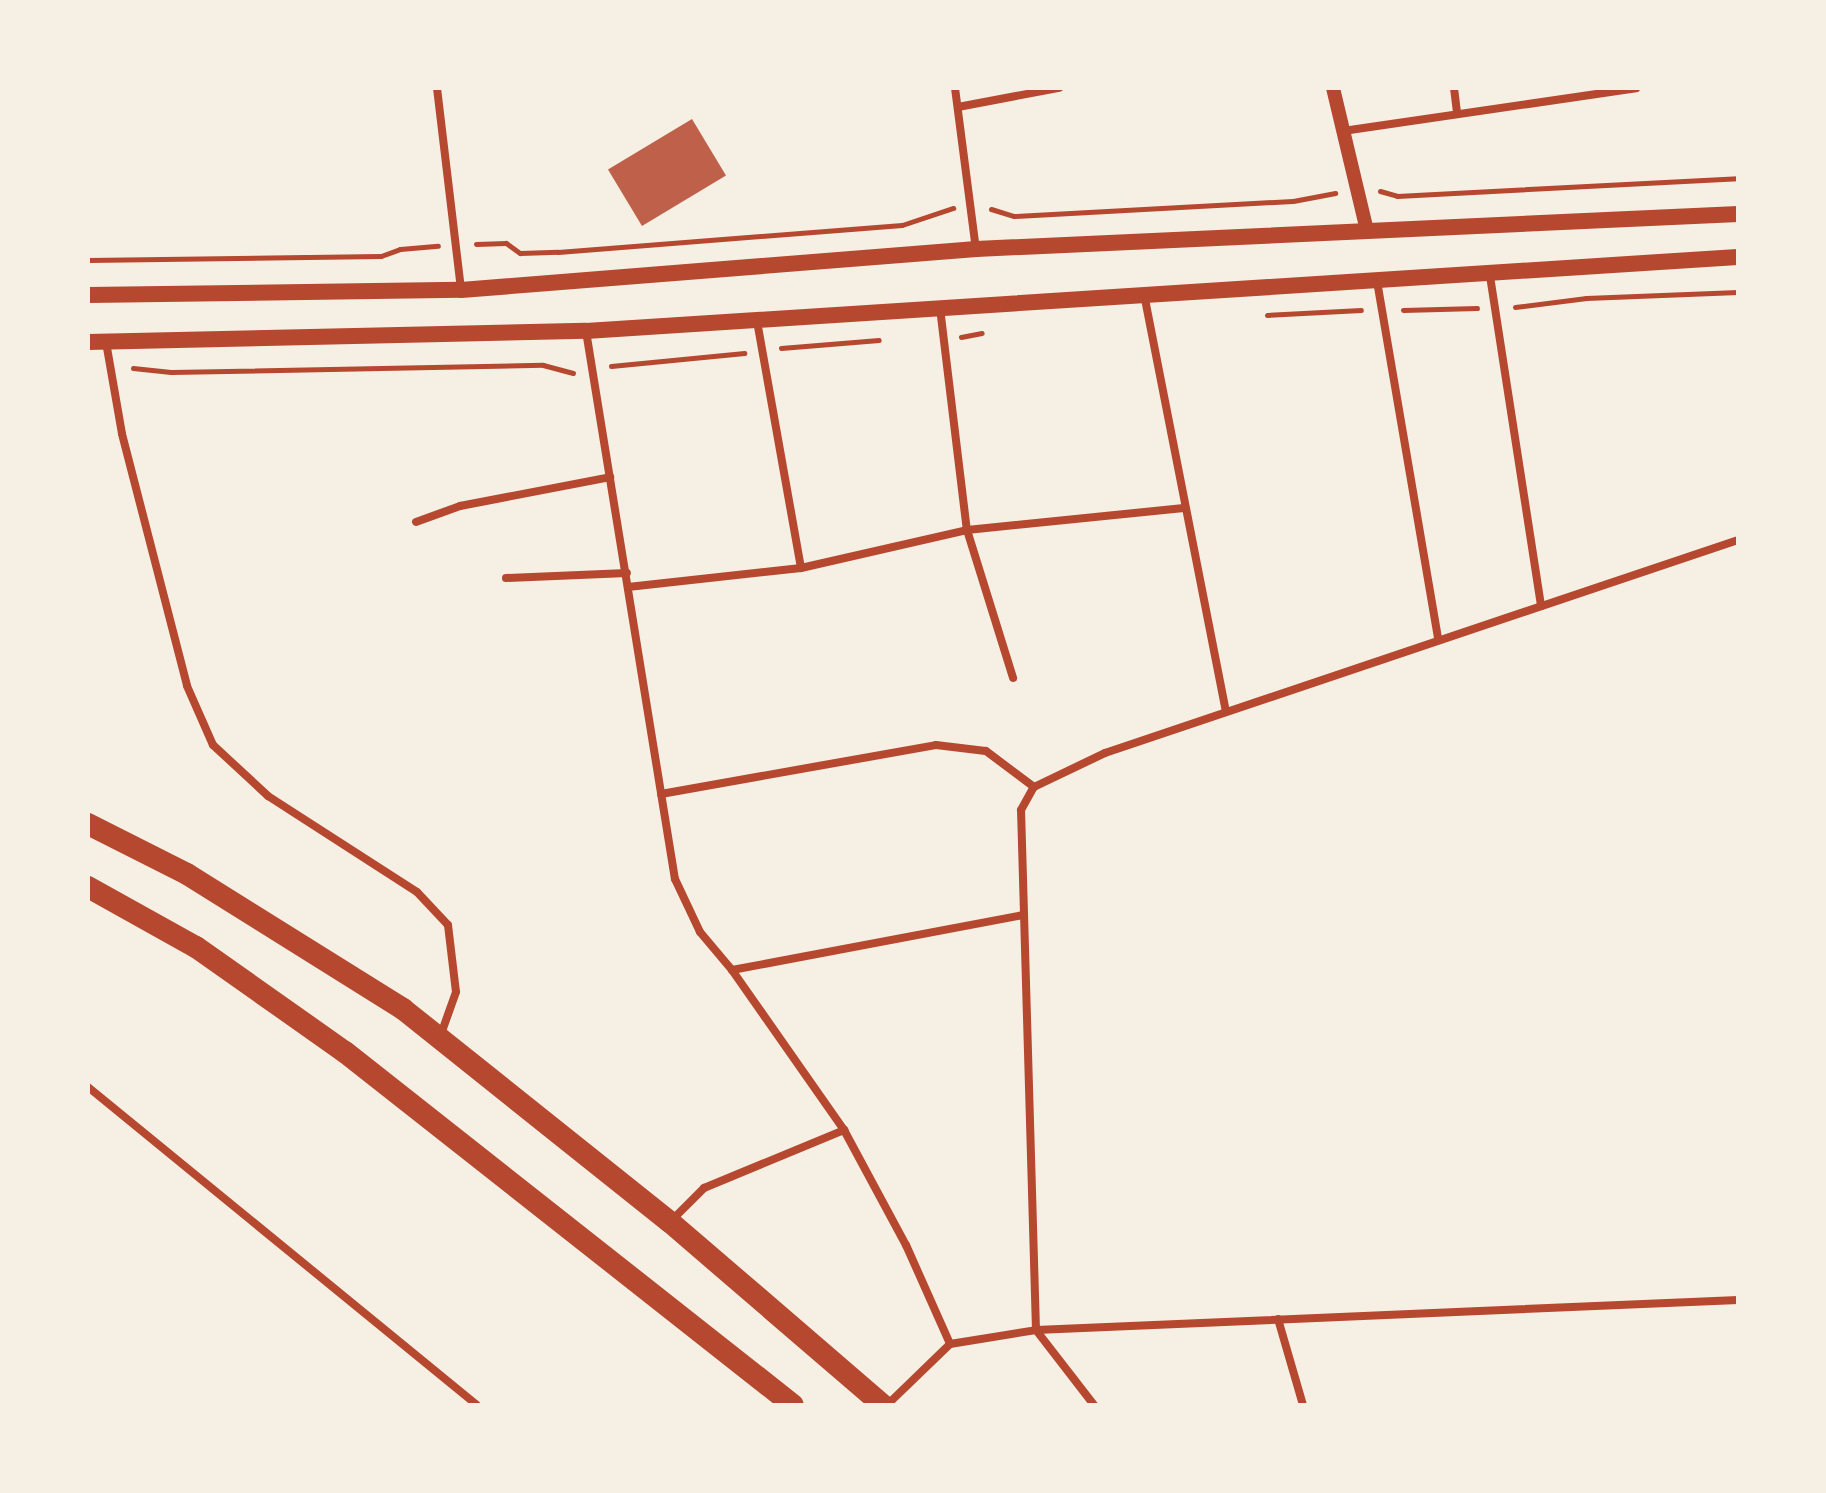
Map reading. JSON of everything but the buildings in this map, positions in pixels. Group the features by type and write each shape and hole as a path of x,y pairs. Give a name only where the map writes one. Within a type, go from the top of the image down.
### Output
{"highway":[{"path":"88,824 187,874 403,1009 670,1222 885,1405"},
{"path":"88,887 196,947 345,1052 793,1405"}],"main road":[{"path":"88,295 461,290 976,249 1738,214"},
{"path":"88,342 586,331 1144,294 1490,276 1738,257"}],"street":[{"path":"437,88 461,290"},
{"path":"955,88 976,249"},
{"path":"958,107 1059,88"},
{"path":"1333,88 1367,231"},
{"path":"1454,88 1457,112"},
{"path":"1343,131 1636,88"},
{"path":"1490,276 1541,606"},
{"path":"1377,281 1438,638"},
{"path":"1144,294 1226,711"},
{"path":"940,307 967,530 1013,678"},
{"path":"757,321 801,568"},
{"path":"586,331 675,879 700,932 732,970 844,1130 906,1245 950,1344"},
{"path":"106,342 122,434 183,671 213,745 268,796 417,892 448,925 456,992 440,1038"},
{"path":"416,522 460,506 610,477"},
{"path":"628,587 801,568 967,530 1184,508"},
{"path":"1094,1405 1036,1330 1021,810 1034,787 1105,753 1438,638 1738,540"},
{"path":"506,578 627,573"},
{"path":"661,794 936,745 986,751 1034,787"},
{"path":"732,970 1024,915"},
{"path":"88,1087 477,1405"},
{"path":"670,1222 704,1188 844,1130"},
{"path":"885,1405 950,1344 1036,1330 1738,1300"},
{"path":"1278,1319 1303,1405"}],"path":[{"path":"1372,189 1397,196 1738,178"},
{"path":"994,209 1014,216 1293,201 1325,194"},
{"path":"506,243 520,253 558,252 902,225 921,222 941,208"},
{"path":"88,260 381,256 400,249"},
{"path":"1530,307 1586,298 1738,292"},
{"path":"1393,312 1479,309"},
{"path":"778,348 885,340"},
{"path":"606,367 668,357 740,353"},
{"path":"133,368 171,372 543,365 569,373"}]}
